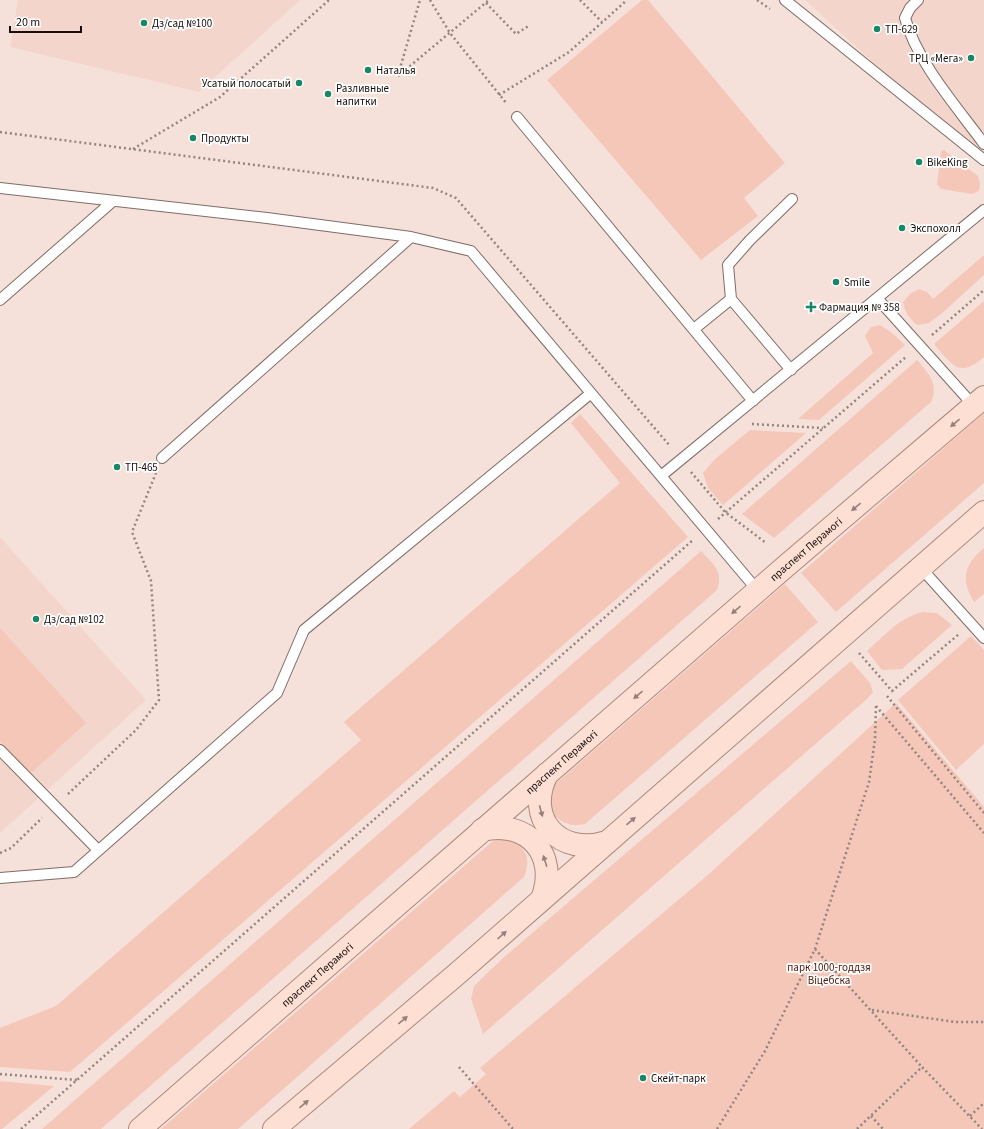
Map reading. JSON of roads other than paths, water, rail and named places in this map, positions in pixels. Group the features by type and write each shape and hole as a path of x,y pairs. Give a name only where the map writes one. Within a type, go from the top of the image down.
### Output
{"main road":[{"name":"праспект Перамогі","path":"140,1129 482,830 979,402"},
{"path":"274,1129 458,974 984,512"},
{"path":"547,774 539,794 542,816 547,826 556,836 580,846 594,846 607,842"},
{"path":"482,830 493,828 509,829 525,835 534,842 541,851 546,863 547,881 542,899"}],"lane":[{"path":"785,0 984,160"},
{"path":"918,0 910,8 905,18 909,34 924,61 984,144"},
{"path":"517,117 753,401"},
{"path":"0,188 411,237 471,251 590,394 758,591"},
{"path":"791,370 731,298 728,266 750,240 792,199"},
{"path":"0,300 113,201"},
{"path":"661,476 984,210"},
{"path":"162,458 411,237"},
{"path":"694,329 731,298"},
{"path":"877,298 919,346 979,402"},
{"path":"0,878 74,872 277,693 304,630 590,394"},
{"path":"921,568 984,638"},
{"path":"0,750 98,850"}],"place":[{"name":"Дз/сад №100","path":"144,23"},
{"name":"ТП-629","path":"877,29"},
{"name":"ТРЦ «Мега»","path":"971,58"},
{"name":"Наталья","path":"368,70"},
{"name":"Усатый полосатый","path":"299,83"},
{"name":"Разливные напитки","path":"328,94"},
{"name":"Продукты","path":"193,138"},
{"name":"BikeKing","path":"919,162"},
{"name":"Экспохолл","path":"902,228"},
{"name":"Smile","path":"836,282"},
{"name":"Фармация № 358","path":"811,307"},
{"name":"ТП-465","path":"117,467"},
{"name":"Дз/сад №102","path":"36,619"},
{"name":"Скейт-парк","path":"643,1078"}],"park label":[{"name":"парк 1000-годдзя Віцебска","path":"829,973"}]}
